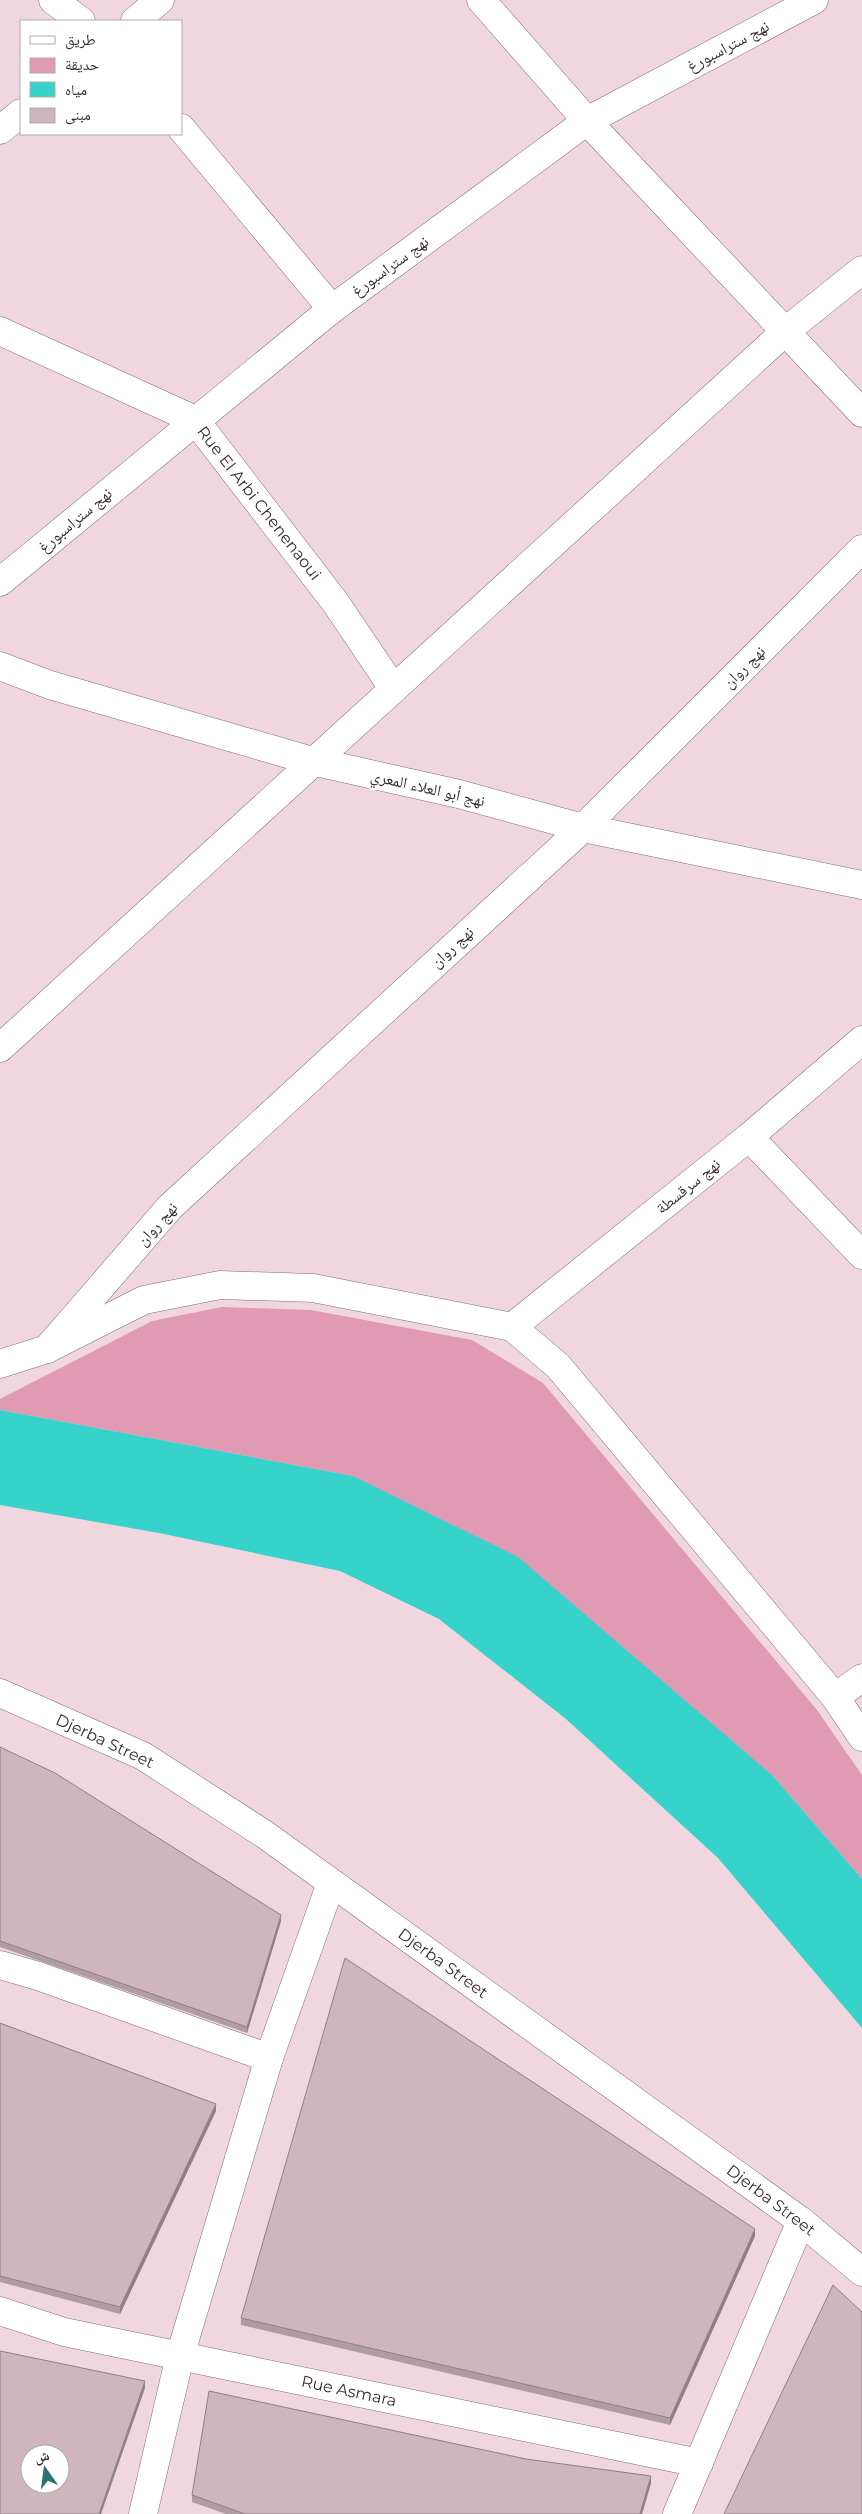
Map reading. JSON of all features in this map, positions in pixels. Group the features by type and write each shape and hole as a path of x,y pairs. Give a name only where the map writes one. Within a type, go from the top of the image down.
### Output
{"street":[{"path":"52,0 80,20"},
{"path":"136,20 160,0"},
{"path":"481,0 587,121 786,330 862,413"},
{"name":"نهج ستراسبورغ","path":"0,582 332,309 587,121 814,0"},
{"path":"0,130 20,114"},
{"path":"182,129 332,309"},
{"path":"0,1048 786,330 862,270"},
{"name":"Rue El Arbi Chenenaoui","path":"0,331 195,420 334,602 392,688"},
{"name":"نهج روان","path":"47,1349 170,1207 583,828 862,550"},
{"name":"نهج أبو العلاء المعري","path":"0,666 50,685 312,761 459,794 583,828 862,885"},
{"name":"نهج سرقسطة","path":"512,1327 749,1137 862,1040"},
{"path":"749,1137 862,1255"},
{"path":"0,1364 47,1349 144,1300 220,1285 313,1288 512,1327 558,1366 834,1697 862,1737"},
{"path":"834,1697 862,1678"},
{"name":"Djerba Street","path":"0,1693 143,1756 264,1834 801,2221 862,2272"},
{"path":"142,2514 180,2356 269,2058 332,1883"},
{"path":"0,1965 66,1986 269,2058"},
{"path":"677,2514 801,2221"},
{"name":"Rue Asmara","path":"0,2312 64,2332 699,2463"}],"green space":[{"path":"222,1307 311,1310 472,1340 543,1383 817,1710 862,1775 862,1879 773,1776 353,1476 0,1410 0,1399 152,1321"}],"water":[{"path":"0,1410 353,1476 518,1557 773,1776 862,1879 862,2028 718,1858 566,1719 439,1619 340,1571 159,1533 0,1505"}],"building":[{"path":"0,1747 55,1773 281,1915 247,2027 0,1941"},
{"path":"345,1958 755,2229 670,2418 241,2318"},
{"path":"0,2023 216,2104 120,2307 0,2276"},
{"path":"833,2285 862,2312 862,2514 724,2514"},
{"path":"0,2351 145,2381 99,2514 0,2514"},
{"path":"209,2391 526,2459 651,2476 640,2514 245,2514 192,2495"}]}
